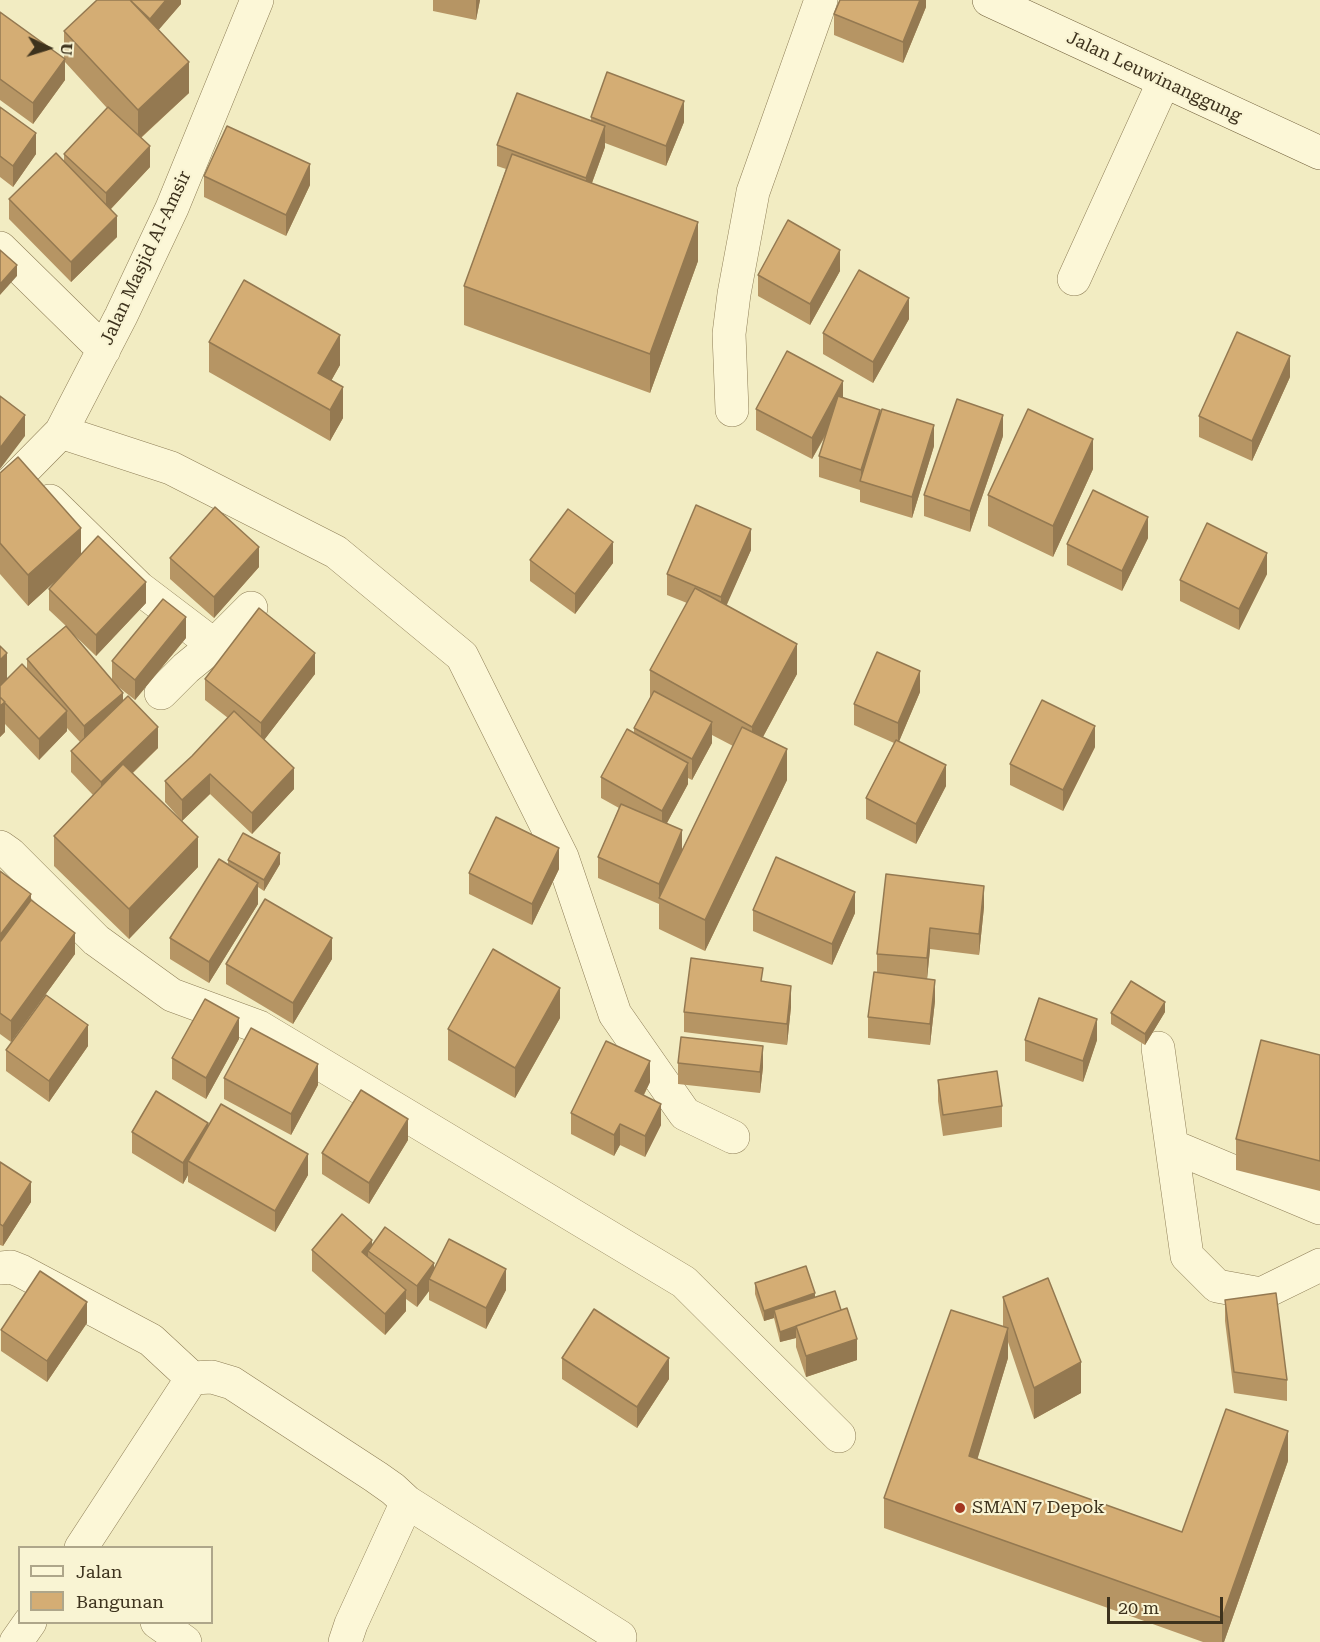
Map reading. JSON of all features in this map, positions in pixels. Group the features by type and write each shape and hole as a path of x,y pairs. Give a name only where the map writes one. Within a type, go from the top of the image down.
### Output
{"street":[{"name":"Jalan Masjid Al-Amsir","path":"11,483 61,432 104,350 172,208 257,0"},
{"path":"732,410 729,334 753,192 821,0"},
{"name":"Jalan Leuwinanggung","path":"989,0 1320,153"},
{"path":"1074,279 1164,81"},
{"path":"0,248 104,350"},
{"path":"61,432 171,468 336,552 462,656 562,857 615,1014 685,1114 732,1137"},
{"path":"11,483 83,535 139,588 214,645"},
{"path":"161,693 251,608"},
{"path":"0,847 10,854 96,940 172,995 259,1027 684,1282 838,1436"},
{"path":"1158,1048 1187,1256 1217,1286 1261,1294 1320,1265"},
{"path":"1172,1146 1320,1208"},
{"path":"0,1268 12,1267 21,1271 151,1340 192,1378 212,1377 232,1383 376,1477 406,1502 622,1640"},
{"path":"82,1546 192,1378"},
{"path":"345,1642 406,1502"},
{"path":"16,1642 29,1624"},
{"path":"158,1624 185,1642"}],"building":[{"path":"97,0 130,0 189,62 138,110 64,31"},
{"path":"130,0 166,0 150,19"},
{"path":"840,0 920,0 903,42 834,14"},
{"path":"0,12 65,59 33,103 0,79"},
{"path":"607,72 684,101 666,146 591,117"},
{"path":"517,93 605,126 586,178 497,145"},
{"path":"0,107 36,133 13,166 0,156"},
{"path":"108,107 150,146 106,193 64,154"},
{"path":"227,126 310,164 286,215 204,176"},
{"path":"56,153 117,216 71,262 9,199"},
{"path":"512,154 698,222 650,354 464,286"},
{"path":"788,220 840,250 810,304 758,275"},
{"path":"0,250 17,265 0,284"},
{"path":"859,270 909,298 873,362 823,333"},
{"path":"244,280 340,335 318,373 343,387 330,410 209,342"},
{"path":"1237,332 1290,356 1252,441 1199,416"},
{"path":"787,351 843,381 812,438 756,409"},
{"path":"0,396 25,415 0,448"},
{"path":"838,396 880,410 861,470 819,456"},
{"path":"957,399 1003,415 970,511 924,495"},
{"path":"882,409 934,425 912,497 860,481"},
{"path":"1028,409 1093,439 1053,526 988,495"},
{"path":"18,457 81,528 28,575 0,543 0,473"},
{"path":"1093,490 1148,517 1122,571 1067,544"},
{"path":"696,505 751,529 721,597 667,574"},
{"path":"215,507 259,547 214,597 170,558"},
{"path":"568,509 613,542 575,594 530,560"},
{"path":"1207,523 1267,553 1239,609 1180,580"},
{"path":"98,536 146,582 96,635 49,589"},
{"path":"695,588 797,644 752,727 650,670"},
{"path":"163,599 186,617 135,680 112,661"},
{"path":"259,608 315,653 261,723 205,679"},
{"path":"66,626 123,693 84,726 27,659"},
{"path":"0,646 7,653 0,660"},
{"path":"877,652 920,671 898,723 854,704"},
{"path":"22,664 67,711 39,739 0,697 0,686"},
{"path":"654,691 712,722 692,759 634,728"},
{"path":"128,696 158,727 101,782 71,751"},
{"path":"1042,700 1095,726 1063,790 1010,764"},
{"path":"234,711 294,768 252,813 210,774 182,800 165,781"},
{"path":"742,727 787,749 705,920 659,898"},
{"path":"627,729 688,763 662,811 601,777"},
{"path":"896,740 946,765 916,824 866,798"},
{"path":"123,764 198,837 129,909 54,836"},
{"path":"621,804 682,830 659,884 598,857"},
{"path":"496,817 559,848 532,904 469,873"},
{"path":"243,833 280,853 264,880 228,860"},
{"path":"776,857 855,892 832,944 753,910"},
{"path":"219,859 258,883 209,962 170,938"},
{"path":"0,871 31,894 0,935"},
{"path":"886,874 984,886 979,934 930,928 927,958 877,954"},
{"path":"265,899 332,938 293,1003 226,964"},
{"path":"31,900 75,933 11,1021 0,1013 0,942"},
{"path":"493,949 560,988 515,1068 448,1029"},
{"path":"691,958 763,968 761,981 791,986 787,1024 684,1012"},
{"path":"874,972 935,980 930,1024 868,1017"},
{"path":"1131,981 1165,1002 1145,1034 1111,1013"},
{"path":"46,995 88,1025 49,1081 6,1050"},
{"path":"1039,998 1097,1019 1083,1061 1025,1040"},
{"path":"205,999 239,1018 206,1078 172,1058"},
{"path":"251,1028 318,1064 291,1114 224,1078"},
{"path":"681,1037 763,1046 760,1072 678,1063"},
{"path":"1261,1040 1320,1055 1320,1161 1236,1139"},
{"path":"606,1041 650,1061 635,1091 661,1104 645,1136 620,1124 614,1135 571,1113"},
{"path":"997,1071 1002,1106 943,1115 938,1080"},
{"path":"361,1090 408,1119 369,1183 322,1153"},
{"path":"156,1091 208,1123 183,1163 132,1132"},
{"path":"221,1104 308,1154 275,1211 188,1161"},
{"path":"0,1162 31,1182 3,1226 0,1224"},
{"path":"342,1214 372,1240 362,1252 406,1290 385,1314 312,1250"},
{"path":"385,1227 434,1263 417,1286 368,1251"},
{"path":"449,1239 506,1269 486,1308 429,1279"},
{"path":"806,1266 815,1293 764,1311 755,1283"},
{"path":"40,1271 87,1302 47,1361 1,1330"},
{"path":"1048,1278 1081,1362 1034,1388 1003,1297"},
{"path":"835,1291 841,1310 780,1332 774,1310"},
{"path":"1276,1293 1287,1380 1234,1372 1225,1300"},
{"path":"847,1308 857,1339 806,1356 796,1326"},
{"path":"594,1309 669,1358 637,1407 562,1358"},
{"name":"SMAN 7 Depok","path":"951,1310 1008,1328 969,1456 1182,1532 1226,1409 1288,1431 1222,1618 884,1498"}],"place":[{"name":"SMAN 7 Depok","path":"960,1508"}]}
